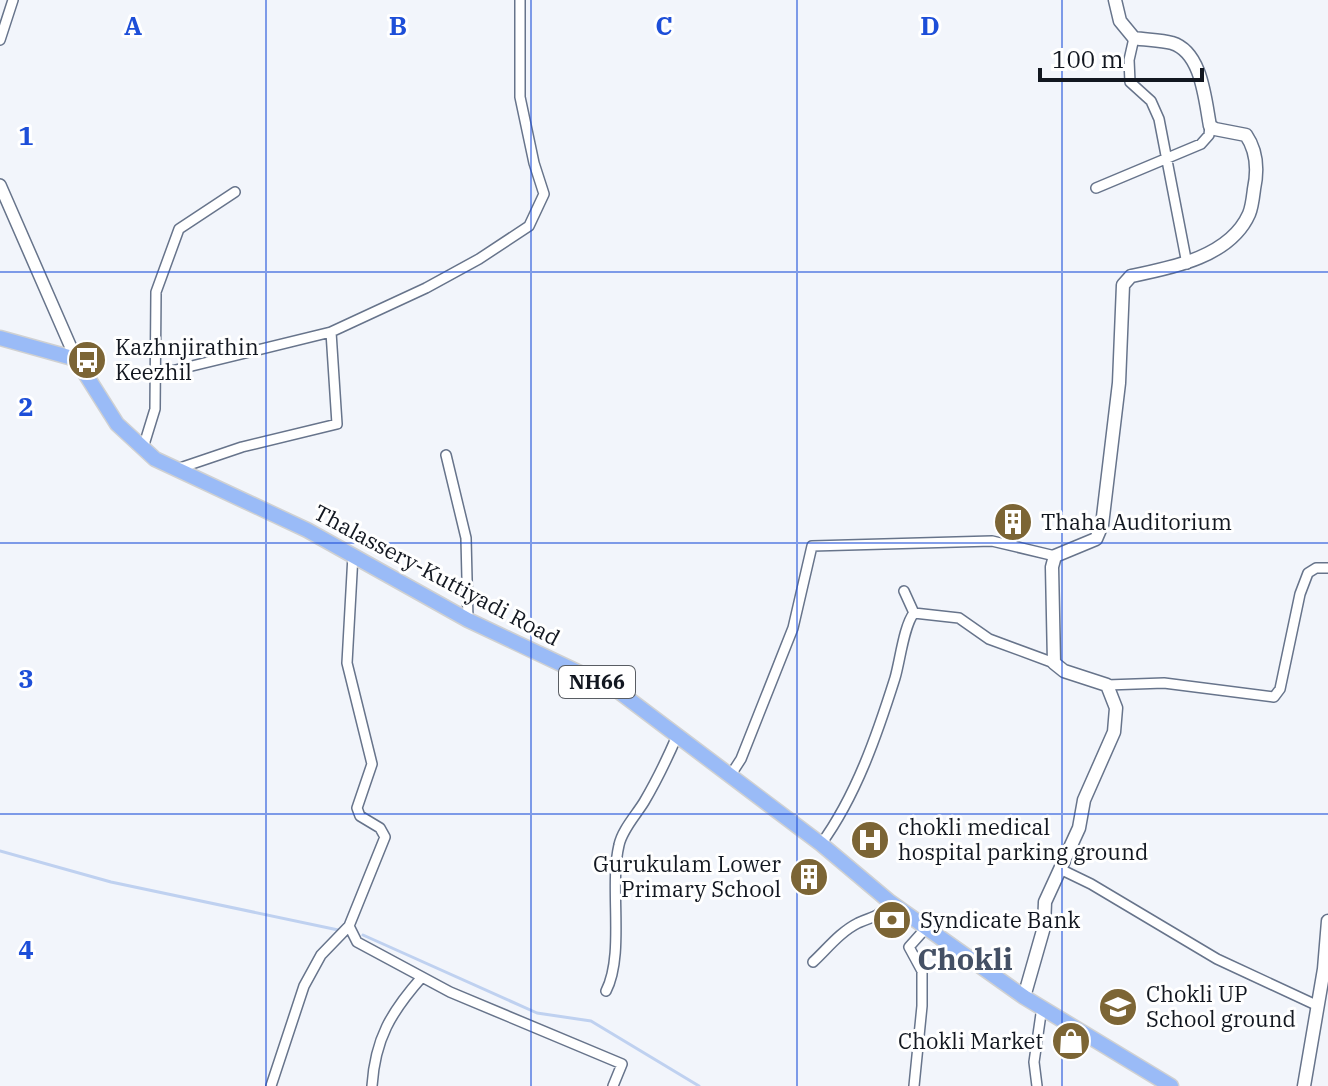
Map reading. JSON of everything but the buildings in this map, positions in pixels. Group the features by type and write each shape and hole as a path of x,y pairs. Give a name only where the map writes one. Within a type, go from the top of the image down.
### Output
{"main road":[{"path":"1024,997 1044,927 1045,902 1079,828 1084,800 1114,732 1116,708 1107,685 1064,671 1054,663 1052,567 1055,556 1096,539 1102,525 1119,383 1123,285 1131,276 1164,272 1187,264 1222,244 1237,232 1249,214 1255,185 1256,164 1252,144 1246,135 1210,126 1205,97 1191,56 1171,43 1134,38 1120,21 1115,0"},
{"path":"0,338 76,359"},
{"name":"Thalassery-Kuttiyadi Road","path":"76,359 117,424 155,459 353,555 468,620 618,691 821,844 926,928 1024,997 1171,1086"},
{"path":"1304,1086 1316,1005 1326,969 1328,921"}],"street":[{"path":"0,40 13,0"},
{"path":"155,375 331,332 454,273 529,226 544,194 520,97 520,0"},
{"path":"1134,38 1129,60 1130,82 1151,101 1159,119 1187,264"},
{"path":"1096,188 1201,144 1209,135 1210,126"},
{"path":"0,185 76,359"},
{"path":"143,448 155,409 156,292 179,229 235,192"},
{"path":"177,469 242,447 337,424 331,332"},
{"path":"446,455 466,538 468,620"},
{"path":"730,776 741,759 793,628 812,546 992,541 1055,556"},
{"path":"271,1086 304,986 321,955 349,926 385,837 380,828 360,816 357,808 372,764 347,663 353,555"},
{"path":"1107,685 1164,683 1274,697 1280,689 1300,594 1308,573 1316,568 1328,568"},
{"path":"904,591 914,613"},
{"path":"914,613 959,618 989,639 1054,663"},
{"path":"821,844 837,823 865,759 891,691 904,649 907,626 914,613"},
{"path":"606,991 612,980 615,962 619,843 660,775 677,736"},
{"path":"1060,869 1091,884 1217,959 1316,1005"},
{"path":"813,962 842,934 858,923 871,920 890,902"},
{"path":"349,926 357,942 422,977 622,1064 613,1086"},
{"path":"914,1086 922,1006 922,971 909,947 926,928"},
{"path":"372,1086 374,1059 396,1007 422,977"},
{"path":"1037,1086 1034,1062 1042,1007"}],"waterway":[{"path":"0,851 111,882 343,931"},
{"path":"363,935 537,1013 591,1021 699,1086"}],"place":[{"name":"Kazhnjirathin Keezhil","path":"87,360"},
{"name":"Thaha Auditorium","path":"1013,522"},
{"name":"chokli medical hospital parking ground","path":"870,840"},
{"name":"Gurukulam Lower Primary School","path":"809,877"},
{"name":"Syndicate Bank","path":"892,920"},
{"name":"Chokli UP School ground","path":"1118,1007"},
{"name":"Chokli Market","path":"1071,1041"}],"district":[{"name":"Chokli","path":"965,960"}]}
